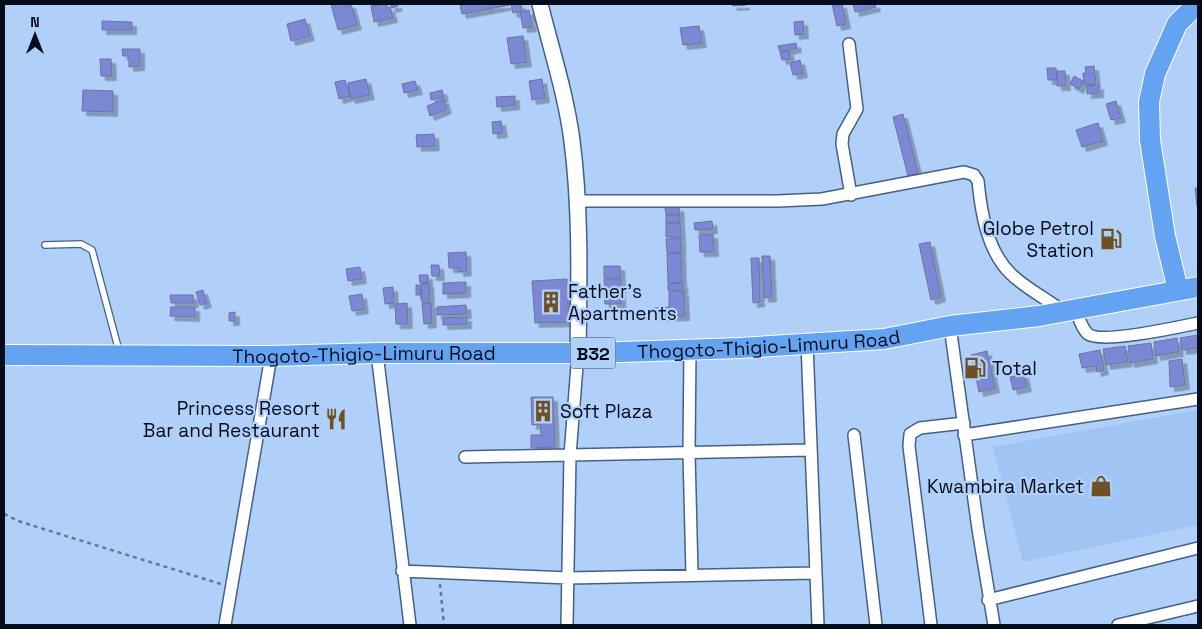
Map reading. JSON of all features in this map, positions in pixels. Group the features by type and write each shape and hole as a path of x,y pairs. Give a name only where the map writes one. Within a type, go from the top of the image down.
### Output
{"highway":[{"path":"1178,290 1165,236 1150,140 1149,102 1155,74 1177,24 1197,4"},
{"name":"Thogoto-Thigio-Limuru Road","path":"4,355 270,356 377,353 578,353 884,339 950,326 1070,310 1198,287"}],"street":[{"path":"540,4 567,112 572,142 580,265 578,353 570,455 567,625"},
{"path":"849,44 857,109 843,134 842,144 851,195"},
{"path":"576,201 778,201 851,195 959,172 974,175 978,181 985,225 1003,264 1011,274 1070,310 1087,333 1096,338 1145,333 1198,323"},
{"path":"950,326 988,600 994,625"},
{"path":"807,343 818,625"},
{"path":"690,348 689,452 692,574"},
{"path":"377,353 410,625"},
{"path":"224,625 270,356"},
{"path":"964,435 1198,399"},
{"path":"930,625 909,446 910,434 920,428 964,423"},
{"path":"854,435 876,625"},
{"path":"465,457 812,450"},
{"path":"988,600 1198,548"},
{"path":"402,571 569,578 692,574 816,573"},
{"path":"1118,625 1198,606"}],"lane":[{"path":"46,245 81,244 92,250 120,356"}],"path":[{"path":"4,514 21,522 231,587"},
{"path":"439,573 444,625"}],"shaded area":[{"name":"Kwambira Market","path":"1198,410 1198,525 1023,562 993,447"}],"building":[{"path":"331,4 351,4 357,25 338,30"},
{"path":"386,4 388,8 390,7 393,18 374,22 371,6"},
{"path":"390,4 397,4 398,6 392,8"},
{"path":"511,4 521,4 522,11 513,13"},
{"path":"732,4 745,4 746,5 733,6"},
{"path":"832,4 842,4 846,24 837,26"},
{"path":"853,4 875,4 876,7 855,12"},
{"path":"460,5 510,5 462,14"},
{"path":"529,10 532,27 523,28 520,12"},
{"path":"305,19 310,36 291,41 287,24"},
{"path":"102,21 132,22 132,30 102,30"},
{"path":"803,21 804,34 795,35 794,22"},
{"path":"699,26 702,43 683,45 680,28"},
{"path":"523,36 527,62 511,64 507,38"},
{"path":"796,43 797,48 780,52 778,46"},
{"path":"122,49 140,49 140,66 129,67 129,56 123,56"},
{"path":"789,51 790,59 782,60 780,53"},
{"path":"100,59 111,59 112,76 101,76"},
{"path":"800,60 803,73 793,75 790,63"},
{"path":"1094,66 1096,84 1084,85 1083,73 1086,73 1085,67"},
{"path":"1047,68 1056,68 1057,80 1048,80"},
{"path":"1057,71 1065,71 1066,86 1057,86"},
{"path":"1074,76 1083,81 1079,89 1070,84"},
{"path":"366,79 370,95 351,99 348,83"},
{"path":"542,79 545,98 532,100 529,81"},
{"path":"345,80 350,96 339,99 335,82"},
{"path":"415,81 418,90 404,93 402,84"},
{"path":"1099,85 1099,93 1087,94 1087,86"},
{"path":"83,90 113,91 113,112 82,111"},
{"path":"442,90 444,97 431,100 430,93"},
{"path":"515,96 515,105 497,107 496,97"},
{"path":"444,99 447,109 430,116 427,106"},
{"path":"1116,101 1121,118 1111,120 1106,104"},
{"path":"903,114 918,173 908,176 893,117"},
{"path":"501,121 503,133 493,134 492,122"},
{"path":"1098,123 1103,141 1082,147 1076,130"},
{"path":"434,134 435,146 417,147 416,135"},
{"path":"1195,188 1198,188 1198,206 1197,206"},
{"path":"679,207 680,214 666,215 665,208"},
{"path":"666,215 680,215 680,222 666,223"},
{"path":"712,221 713,229 695,230 694,223"},
{"path":"666,223 680,223 681,237 666,237"},
{"path":"713,234 714,252 700,252 699,235"},
{"path":"681,238 681,252 667,253 666,239"},
{"path":"930,242 941,297 931,300 919,244"},
{"path":"466,252 467,271 459,272 459,268 449,268 448,253"},
{"path":"681,253 682,282 668,283 667,254"},
{"path":"762,256 770,256 772,297 764,298"},
{"path":"751,258 759,258 760,302 753,303"},
{"path":"431,265 439,265 440,276 432,276"},
{"path":"604,266 620,266 621,278 604,278"},
{"path":"360,267 362,279 348,281 346,269"},
{"path":"419,275 428,275 428,283 420,283"},
{"name":"Father's Apartments","path":"567,279 569,322 535,323 532,281"},
{"path":"604,279 621,279 621,290 605,291"},
{"path":"466,282 466,293 443,294 443,283"},
{"path":"429,283 430,302 422,303 421,284"},
{"path":"683,283 683,290 668,290 668,284"},
{"path":"416,285 420,285 421,295 416,295"},
{"path":"393,287 394,303 385,304 383,288"},
{"path":"203,290 207,303 200,305 196,292"},
{"path":"621,291 621,304 605,304 604,292"},
{"path":"669,291 684,291 685,316 656,317 655,308 669,307"},
{"path":"362,294 364,309 352,311 349,296"},
{"path":"170,295 193,295 194,303 171,303"},
{"path":"407,303 408,324 396,324 395,304"},
{"path":"431,303 432,323 424,324 422,304"},
{"path":"466,305 467,314 437,315 437,307"},
{"path":"171,307 195,307 195,317 170,316"},
{"path":"235,312 235,321 229,321 229,313"},
{"path":"467,317 467,324 443,325 443,318"},
{"path":"1198,335 1198,348 1182,350 1180,338"},
{"path":"1177,338 1179,352 1156,356 1154,342"},
{"path":"1151,343 1153,359 1130,363 1128,346"},
{"path":"1125,346 1128,362 1106,365 1103,349"},
{"path":"1100,350 1104,370 1097,372 1096,366 1082,368 1079,354"},
{"path":"987,351 995,388 979,392 971,355"},
{"path":"1182,359 1185,385 1170,387 1169,361"},
{"path":"1024,374 1027,387 1013,390 1010,377"},
{"name":"Soft Plaza","path":"531,397 553,397 555,447 531,448 531,435 541,435 540,424 532,425"}],"place":[{"name":"Globe Petrol Station","path":"1111,239"},
{"name":"Father's Apartments","path":"551,302"},
{"name":"Total","path":"975,368"},
{"name":"Soft Plaza","path":"543,411"},
{"name":"Princess Resort Bar and Restaurant","path":"336,419"},
{"name":"Kwambira Market","path":"1101,486"}]}
